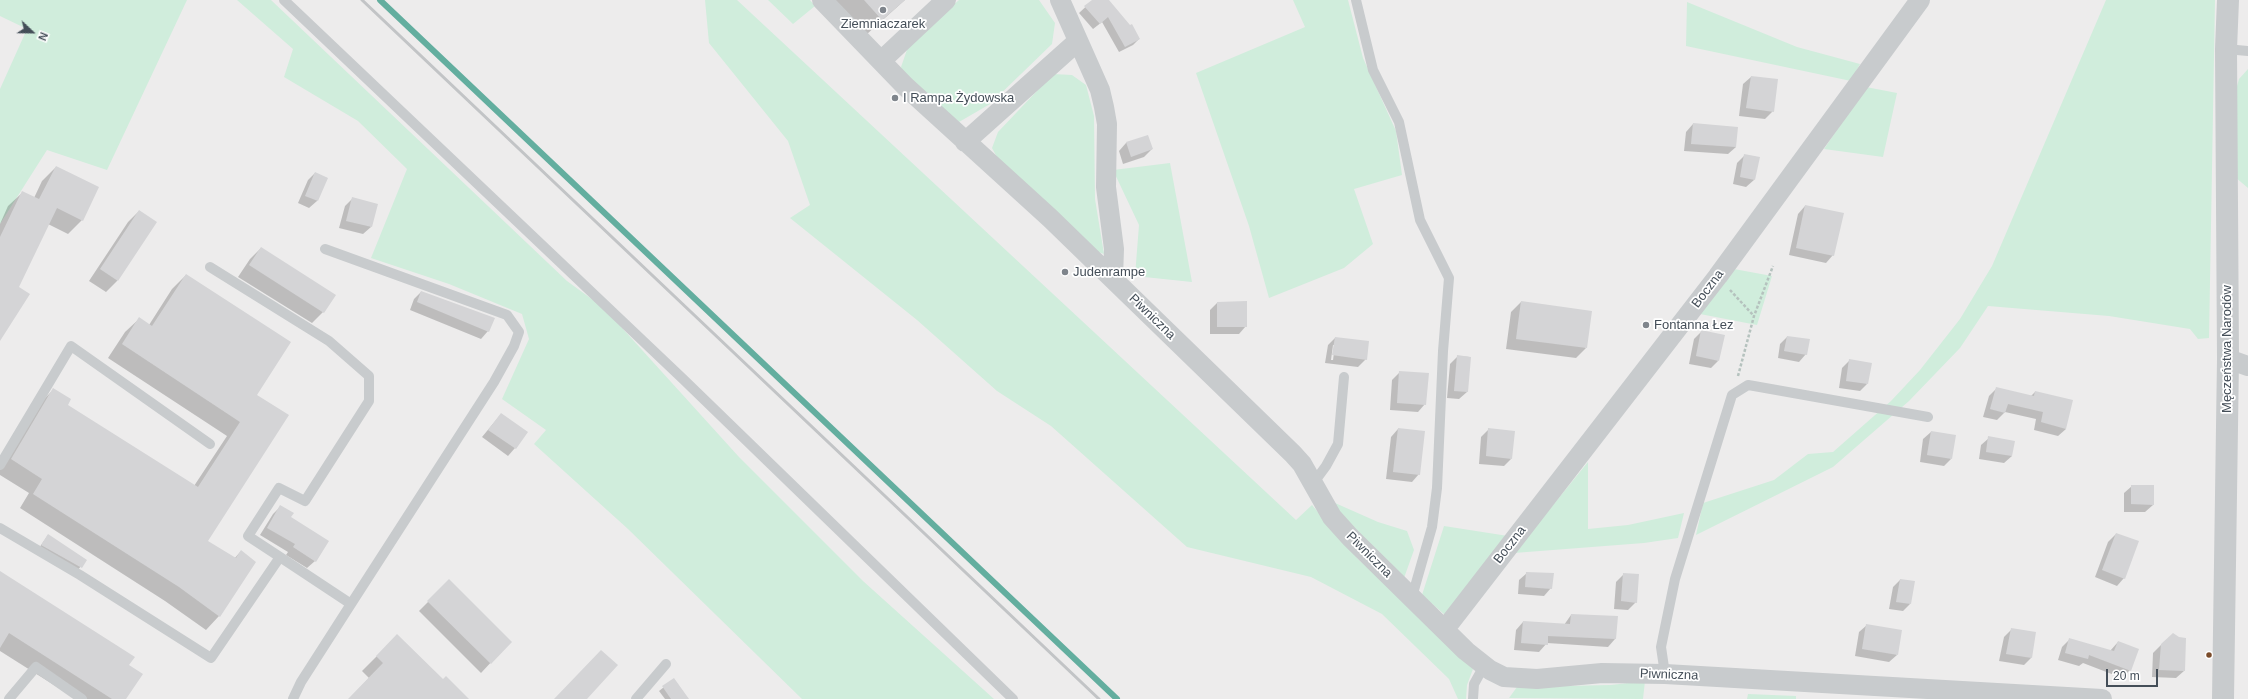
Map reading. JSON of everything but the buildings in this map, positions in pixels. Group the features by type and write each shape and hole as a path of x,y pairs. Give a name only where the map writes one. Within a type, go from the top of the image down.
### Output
{"street":[{"name":"Piwniczna","path":"822,0 965,142 1050,218 1293,454 1302,464 1312,485 1332,517 1384,571 1484,666 1504,677 1538,679 1602,673 1665,674 2102,699"},
{"path":"882,61 946,0"},
{"path":"1060,0 1100,90 1107,124 1106,187 1114,249 1113,278"},
{"name":"Boczna","path":"1445,629 1718,276 1920,0"},
{"name":"Męczeństwa Narodów","path":"2223,699 2228,359 2226,49 2228,0"},
{"path":"965,142 1078,41"},
{"path":"2228,359 2248,366"}],"lane":[{"path":"284,0 683,379 1013,699"},
{"path":"1356,0 1373,70 1399,122 1420,220 1449,278 1443,351 1437,488 1432,527 1412,597"},
{"path":"2226,49 2248,50"},
{"path":"293,699 301,682 494,382 514,346 519,332 507,315 325,249"},
{"path":"210,267 329,341 369,376 369,401 305,501 279,488 248,536 351,604"},
{"path":"0,465 71,346 210,444"},
{"path":"1312,485 1326,466 1338,444 1344,377"},
{"path":"1665,674 1661,647 1674,579 1732,395 1748,385 1928,417"},
{"path":"0,528 80,575 212,658 280,557"},
{"path":"636,699 666,664"},
{"path":"1473,699 1474,684 1484,666"},
{"path":"9,699 36,667 82,699"}],"path":[{"path":"1732,395 1754,316 1773,266"},
{"path":"1718,276 1754,316"}],"green space":[{"path":"0,0 187,0 107,170 47,150 0,224 0,89 27,29 0,16"},
{"path":"237,0 271,0 567,281 604,308 739,457 863,581 994,699 802,699 628,529 534,444 546,430 502,399 529,339 522,314 449,284 371,258 407,169 358,121 284,77 293,49"},
{"path":"705,0 737,0 1296,520 1312,505 1358,559 1469,660 1473,669 1467,685 1466,699 1458,699 1449,679 1382,614 1311,577 1187,547 1051,426 997,391 917,320 790,218 810,205 788,141 709,43"},
{"path":"768,0 810,0 815,6 793,24"},
{"path":"959,0 1039,0 1055,23 1052,44 990,104 959,122 905,78 901,67 909,44"},
{"path":"1293,0 1348,0 1363,58 1396,131 1402,175 1354,189 1373,244 1344,268 1269,298 1249,226 1196,73 1305,27"},
{"path":"2106,0 2215,0 2209,338 2198,339 2190,329 2109,316 1988,306 1960,348 1909,401 1833,467 1696,535 1703,503 1774,480 1808,454 1833,452 1891,401 1920,370 1960,319 1992,266"},
{"path":"1687,2 1797,47 1860,64 1851,81 1686,46"},
{"path":"2248,69 2248,188 2235,177 2237,86 2239,79"},
{"path":"1053,74 1072,75 1086,85 1094,116 1095,199 1104,254 1093,250 1004,170 992,148 998,132"},
{"path":"1866,87 1897,93 1883,157 1824,149"},
{"path":"1170,163 1192,282 1135,276 1139,225 1113,170"},
{"path":"1734,269 1772,276 1757,325 1700,314"},
{"path":"1588,462 1588,529 1628,525 1684,513 1678,538 1644,543 1514,553"},
{"path":"1326,499 1378,522 1407,531 1414,550 1404,578"},
{"path":"1444,526 1508,536 1445,615 1422,595"},
{"path":"1645,681 1643,699 1509,698 1517,687 1611,685"},
{"path":"1748,694 1796,696 1796,699 1747,699"}],"railway":[{"path":"362,0 1099,699"}],"transit line":[{"path":"380,0 1117,699"}],"place":[{"name":"Ziemniaczarek","path":"883,10"},
{"name":"I Rampa Żydowska","path":"895,98"},
{"name":"Judenrampe","path":"1065,272"},
{"name":"Fontanna Łez","path":"1646,325"}]}
